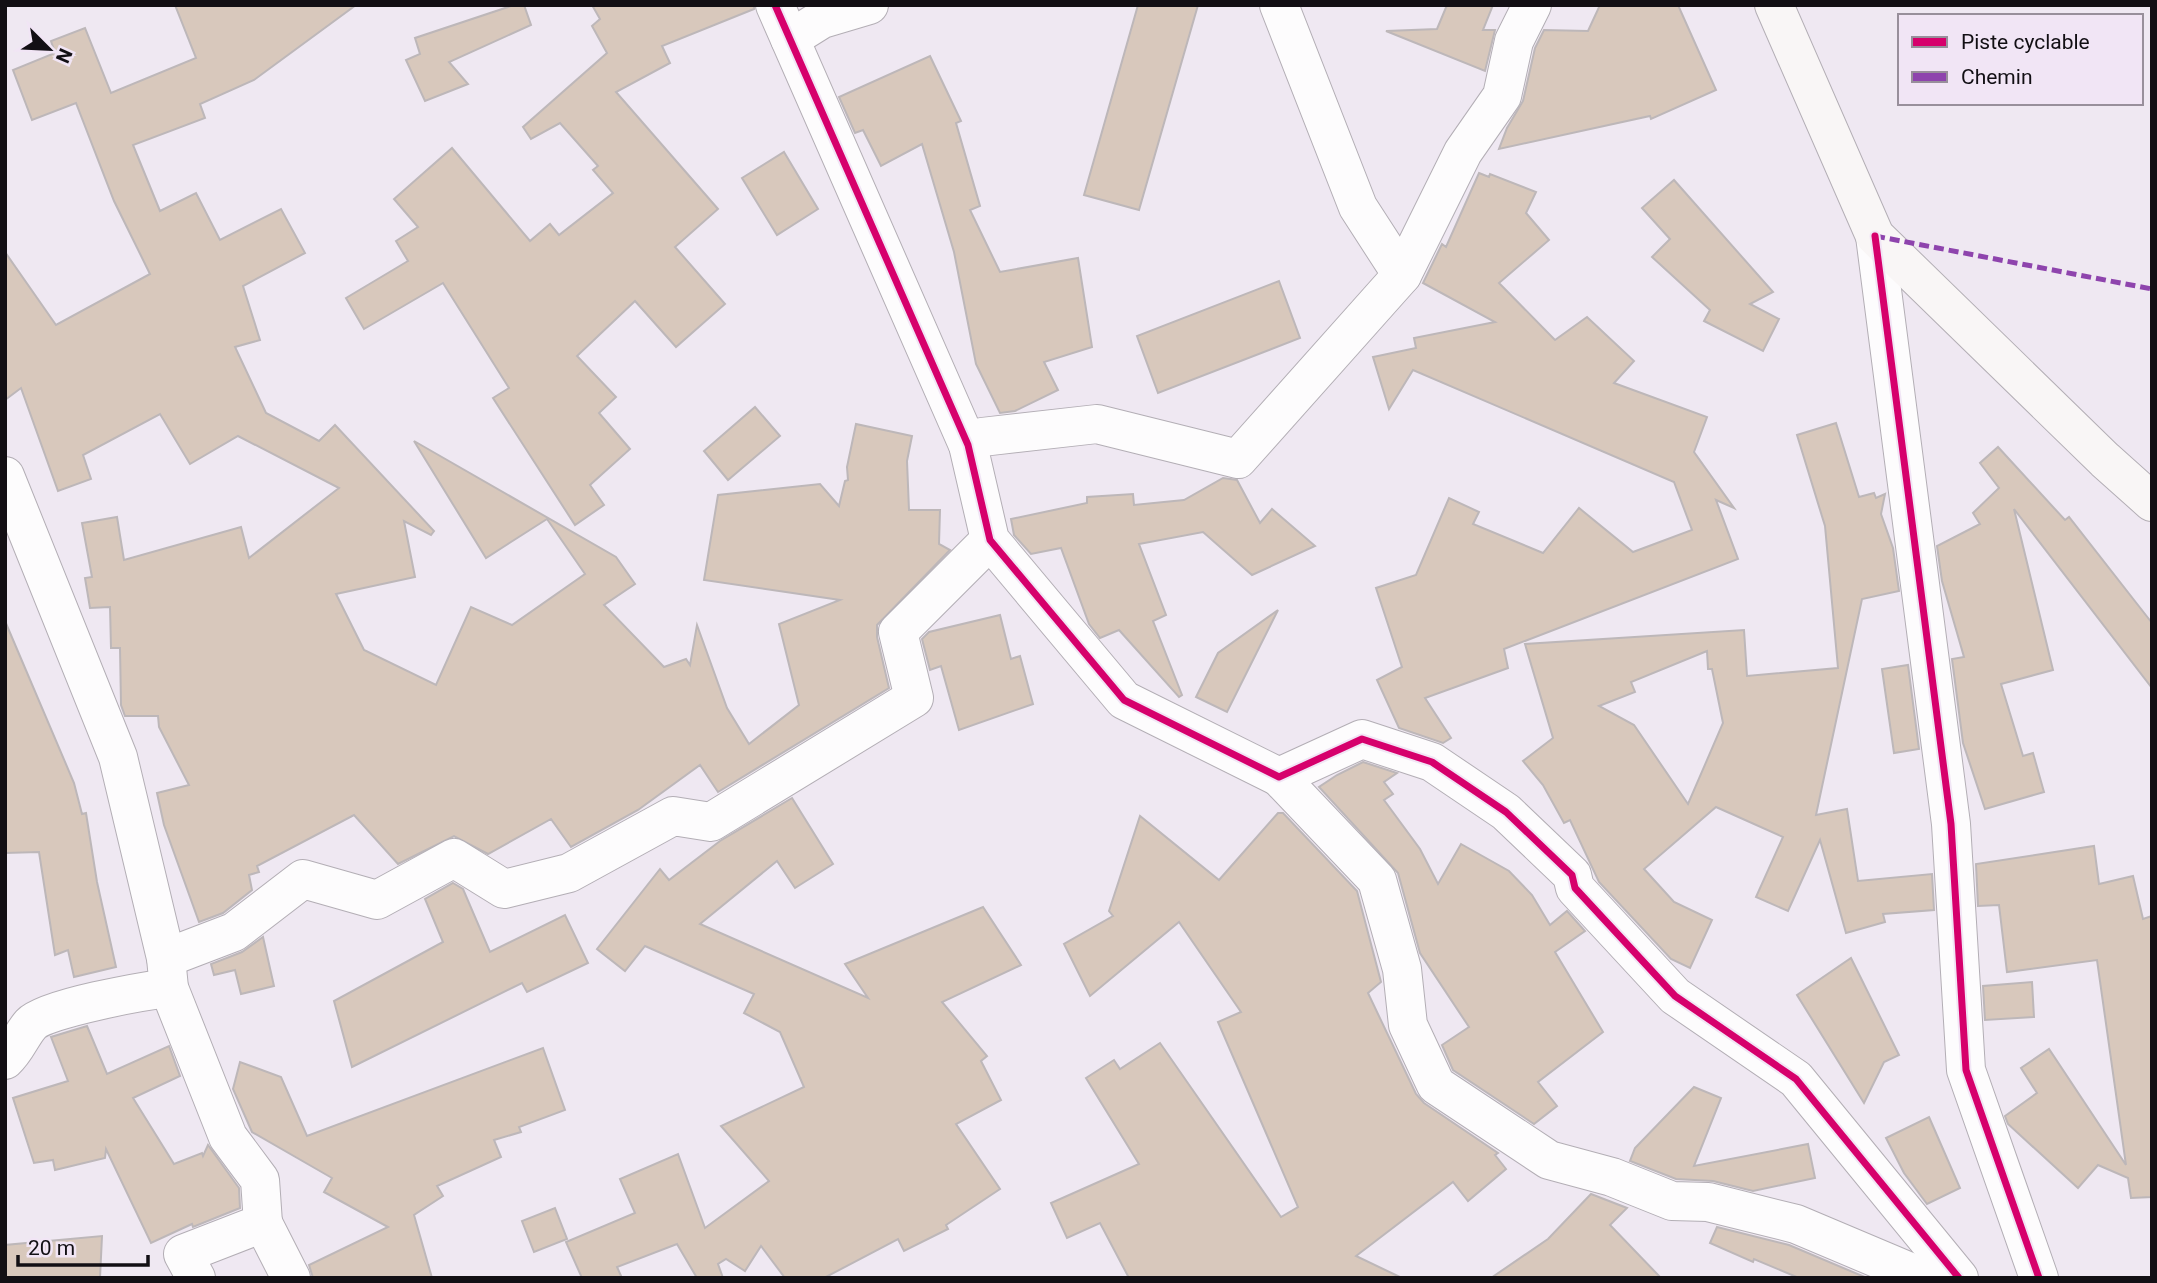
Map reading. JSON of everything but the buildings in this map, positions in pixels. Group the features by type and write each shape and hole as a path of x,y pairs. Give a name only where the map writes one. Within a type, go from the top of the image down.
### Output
{"main road":[{"path":"1774,5 1875,236 2105,460 2152,502"}],"street":[{"path":"869,5 822,19 782,22 968,445 990,540 1124,700 1279,777 1377,880 1402,970 1408,1025 1436,1085 1549,1160 1612,1177 1672,1202 1708,1202 1796,1224 1924,1278"},
{"path":"1279,5 1358,207 1402,275"},
{"path":"968,445 982,437 1097,424 1238,459 1402,275 1462,152 1502,96 1514,41 1532,5"},
{"path":"1875,236 1951,824 1966,1070 2039,1278"},
{"path":"5,476 118,757 167,973 228,1137 260,1180 262,1223 291,1278"},
{"path":"5,1060 14,1052 33,1022 112,996 167,973 234,932 303,879 377,900 454,859 504,890 569,873 673,816 712,822 914,698 898,632 990,540"},
{"path":"1279,777 1362,739 1432,762 1506,812 1572,875 1575,888 1675,996 1797,1079 1959,1278"},
{"path":"195,1278 183,1254 262,1223"}],"marked path":[{"path":"1875,236 2152,289"}],"cycle path":[{"path":"775,5 968,445 990,540 1124,700 1279,777 1362,739 1432,762 1506,812 1572,875 1575,888 1675,996 1796,1079 1959,1278"},
{"path":"1875,236 1951,824 1966,1070 2039,1278"}]}
